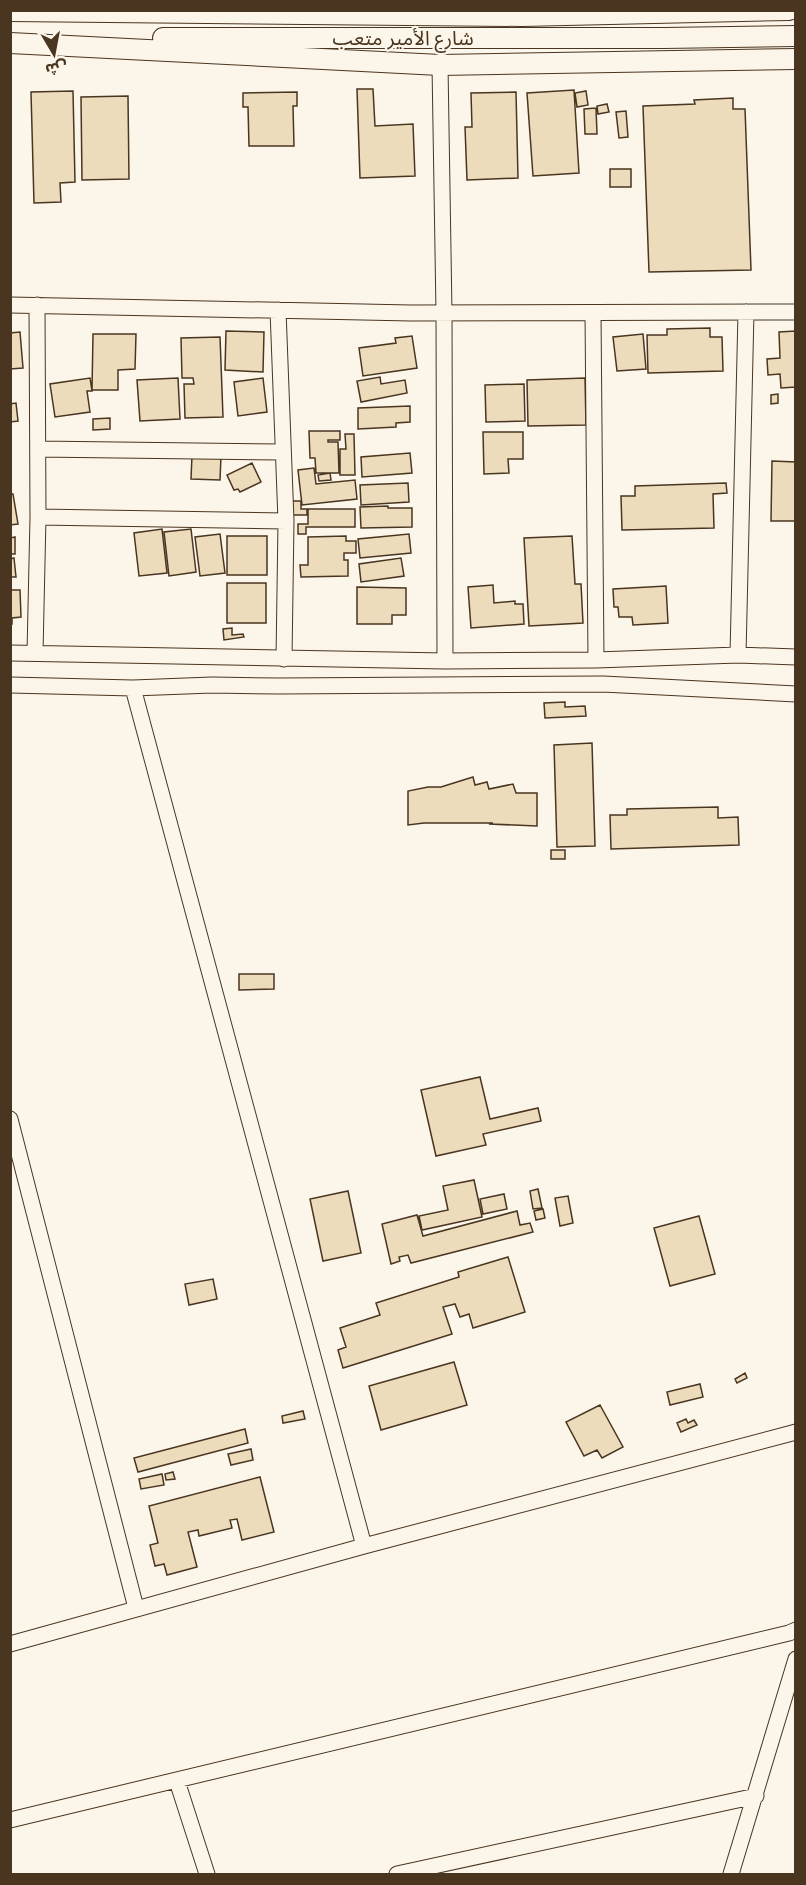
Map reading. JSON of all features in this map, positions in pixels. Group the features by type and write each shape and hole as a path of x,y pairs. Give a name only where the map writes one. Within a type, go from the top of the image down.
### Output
{"main road":[{"name":"شارع الأمير متعب","path":"10,11 522,16 789,10"},
{"name":"شارع الأمير متعب","path":"10,41 795,36"},
{"path":"10,41 440,65 791,63"}],"street":[{"path":"440,65 444,313 445,661"},
{"path":"10,305 444,313 795,312"},
{"path":"35,653 38,517 37,305"},
{"path":"278,310 286,521 284,659"},
{"path":"738,656 746,312"},
{"path":"593,313 596,660"},
{"path":"38,449 283,452"},
{"path":"38,517 286,521"},
{"path":"10,653 445,661 795,657"},
{"path":"10,685 133,688 212,685 603,684 795,694"},
{"path":"133,688 364,1546"},
{"path":"10,1119 136,1608"},
{"path":"10,1644 364,1546 795,1432"},
{"path":"10,1820 789,1634 795,1630"},
{"path":"731,1875 795,1659"},
{"path":"177,1781 207,1875"},
{"path":"397,1875 756,1796"}],"building":[{"path":"357,89 373,89 375,126 413,124 415,176 360,178"},
{"path":"574,90 579,173 533,176 527,93"},
{"path":"73,91 75,182 60,183 61,202 34,203 31,92"},
{"path":"586,91 588,105 577,107 575,93"},
{"path":"297,92 297,106 293,106 294,146 249,146 248,107 243,107 243,93"},
{"path":"516,92 518,178 467,180 465,127 472,127 471,93"},
{"path":"128,96 129,179 82,180 81,97"},
{"path":"733,98 733,109 745,109 751,270 649,272 643,106 695,104 694,100"},
{"path":"607,104 609,112 598,114 597,106"},
{"path":"596,108 597,134 585,134 584,109"},
{"path":"626,111 628,137 619,138 616,112"},
{"path":"610,169 631,169 631,187 610,187"},
{"path":"710,328 710,337 722,337 723,371 648,373 647,335 667,335 667,329"},
{"path":"226,331 264,332 263,372 225,370"},
{"path":"796,331 796,387 781,388 780,374 768,375 767,359 780,358 779,332"},
{"path":"20,332 23,368 10,369 10,333"},
{"path":"93,334 136,334 135,369 118,370 118,390 92,390"},
{"path":"643,334 646,369 617,371 613,337"},
{"path":"412,336 417,368 363,376 359,348 396,343 395,338"},
{"path":"220,337 223,417 185,418 184,384 194,384 193,378 182,378 181,338"},
{"path":"380,377 381,384 405,380 407,393 361,402 357,381"},
{"path":"90,378 92,391 87,391 90,412 55,417 50,384"},
{"path":"178,378 180,419 140,421 137,380"},
{"path":"263,378 267,412 238,416 234,382"},
{"path":"585,378 586,425 528,426 527,380"},
{"path":"524,384 525,421 486,422 485,385"},
{"path":"778,394 778,403 771,404 771,395"},
{"path":"16,403 18,421 10,422 10,404"},
{"path":"410,406 410,422 396,423 396,427 358,429 358,408"},
{"path":"110,418 110,429 93,430 93,419"},
{"path":"309,431 340,431 340,440 328,440 328,442 338,442 339,473 316,473 315,458 310,458"},
{"path":"483,432 523,432 523,459 508,459 509,473 484,474"},
{"path":"345,434 354,434 355,475 340,475 340,449 346,449"},
{"path":"410,453 412,473 362,477 361,457"},
{"path":"192,455 221,456 220,480 191,479"},
{"path":"772,461 796,462 796,521 771,521"},
{"path":"252,463 261,482 240,492 238,489 234,490 227,475"},
{"path":"314,468 316,484 355,480 357,499 302,505 298,470"},
{"path":"330,473 331,480 319,481 318,475"},
{"path":"408,483 409,502 361,505 360,485"},
{"path":"726,483 727,493 713,494 714,528 622,530 621,496 635,496 635,486"},
{"path":"10,494 13,494 18,524 10,525"},
{"path":"291,501 301,501 301,509 307,509 307,515 291,515"},
{"path":"388,506 388,508 412,508 412,527 361,528 360,507"},
{"path":"308,509 355,509 355,527 306,527 306,534 298,534 298,524 308,524"},
{"path":"162,529 167,573 139,576 134,533"},
{"path":"191,529 196,572 169,576 164,532"},
{"path":"220,534 225,573 200,576 195,537"},
{"path":"409,534 411,553 360,558 358,539"},
{"path":"227,536 267,536 267,575 227,575"},
{"path":"346,536 346,541 356,541 356,553 344,553 344,560 348,560 348,576 301,577 300,565 308,565 308,537"},
{"path":"572,536 575,584 581,584 583,623 529,626 524,538"},
{"path":"15,537 15,554 10,554 10,538"},
{"path":"14,558 16,577 10,577 10,559"},
{"path":"401,558 404,576 361,582 359,564"},
{"path":"227,583 266,583 266,623 227,623"},
{"path":"493,585 494,603 515,601 515,604 523,604 524,624 471,628 468,587"},
{"path":"666,586 668,623 633,625 632,617 619,617 618,607 614,607 613,589"},
{"path":"357,587 406,588 406,615 392,615 392,624 357,624"},
{"path":"10,590 20,590 21,617 12,618 12,624 10,624"},
{"path":"232,628 232,635 243,634 244,637 224,640 223,629"},
{"path":"565,702 565,707 585,706 586,716 545,718 544,703"},
{"path":"592,743 595,846 557,847 554,745"},
{"path":"473,777 475,785 487,782 489,789 513,784 516,793 537,793 537,826 489,824 493,823 408,825 408,791 441,787"},
{"path":"718,807 718,818 738,817 739,845 611,849 610,815 627,815 627,809"},
{"path":"551,850 565,850 565,859 551,859"},
{"path":"239,974 274,974 274,989 239,990"},
{"path":"480,1077 490,1119 538,1108 541,1121 483,1134 486,1145 436,1156 421,1090"},
{"path":"474,1180 482,1217 422,1230 419,1216 448,1210 443,1186"},
{"path":"538,1189 542,1208 533,1209 530,1191"},
{"path":"348,1191 361,1253 323,1261 310,1199"},
{"path":"504,1194 507,1209 483,1214 480,1199"},
{"path":"568,1196 573,1223 560,1226 555,1198"},
{"path":"543,1209 545,1218 536,1220 534,1211"},
{"path":"517,1211 520,1225 530,1223 533,1232 411,1263 408,1255 399,1257 400,1261 391,1264 382,1224 417,1215 423,1236"},
{"path":"699,1216 715,1274 670,1286 654,1228"},
{"path":"508,1257 525,1312 473,1328 469,1314 460,1317 455,1304 443,1307 452,1334 343,1368 338,1350 346,1347 340,1328 380,1315 376,1303 459,1277 458,1272"},
{"path":"213,1279 217,1299 189,1305 185,1284"},
{"path":"454,1362 467,1405 381,1430 369,1386"},
{"path":"745,1373 747,1378 737,1383 735,1379"},
{"path":"700,1384 703,1397 670,1405 667,1392"},
{"path":"600,1405 623,1447 602,1458 597,1450 584,1456 566,1422"},
{"path":"303,1411 305,1419 283,1423 282,1416"},
{"path":"686,1419 688,1423 694,1420 697,1425 681,1432 677,1423"},
{"path":"245,1429 248,1443 138,1472 134,1458"},
{"path":"251,1449 253,1460 231,1465 228,1454"},
{"path":"173,1472 175,1479 166,1480 165,1474"},
{"path":"162,1474 164,1485 141,1489 139,1479"},
{"path":"260,1477 274,1532 242,1540 237,1519 230,1520 232,1528 199,1536 198,1530 188,1532 197,1567 167,1575 164,1564 155,1566 150,1545 158,1543 149,1506"}]}
